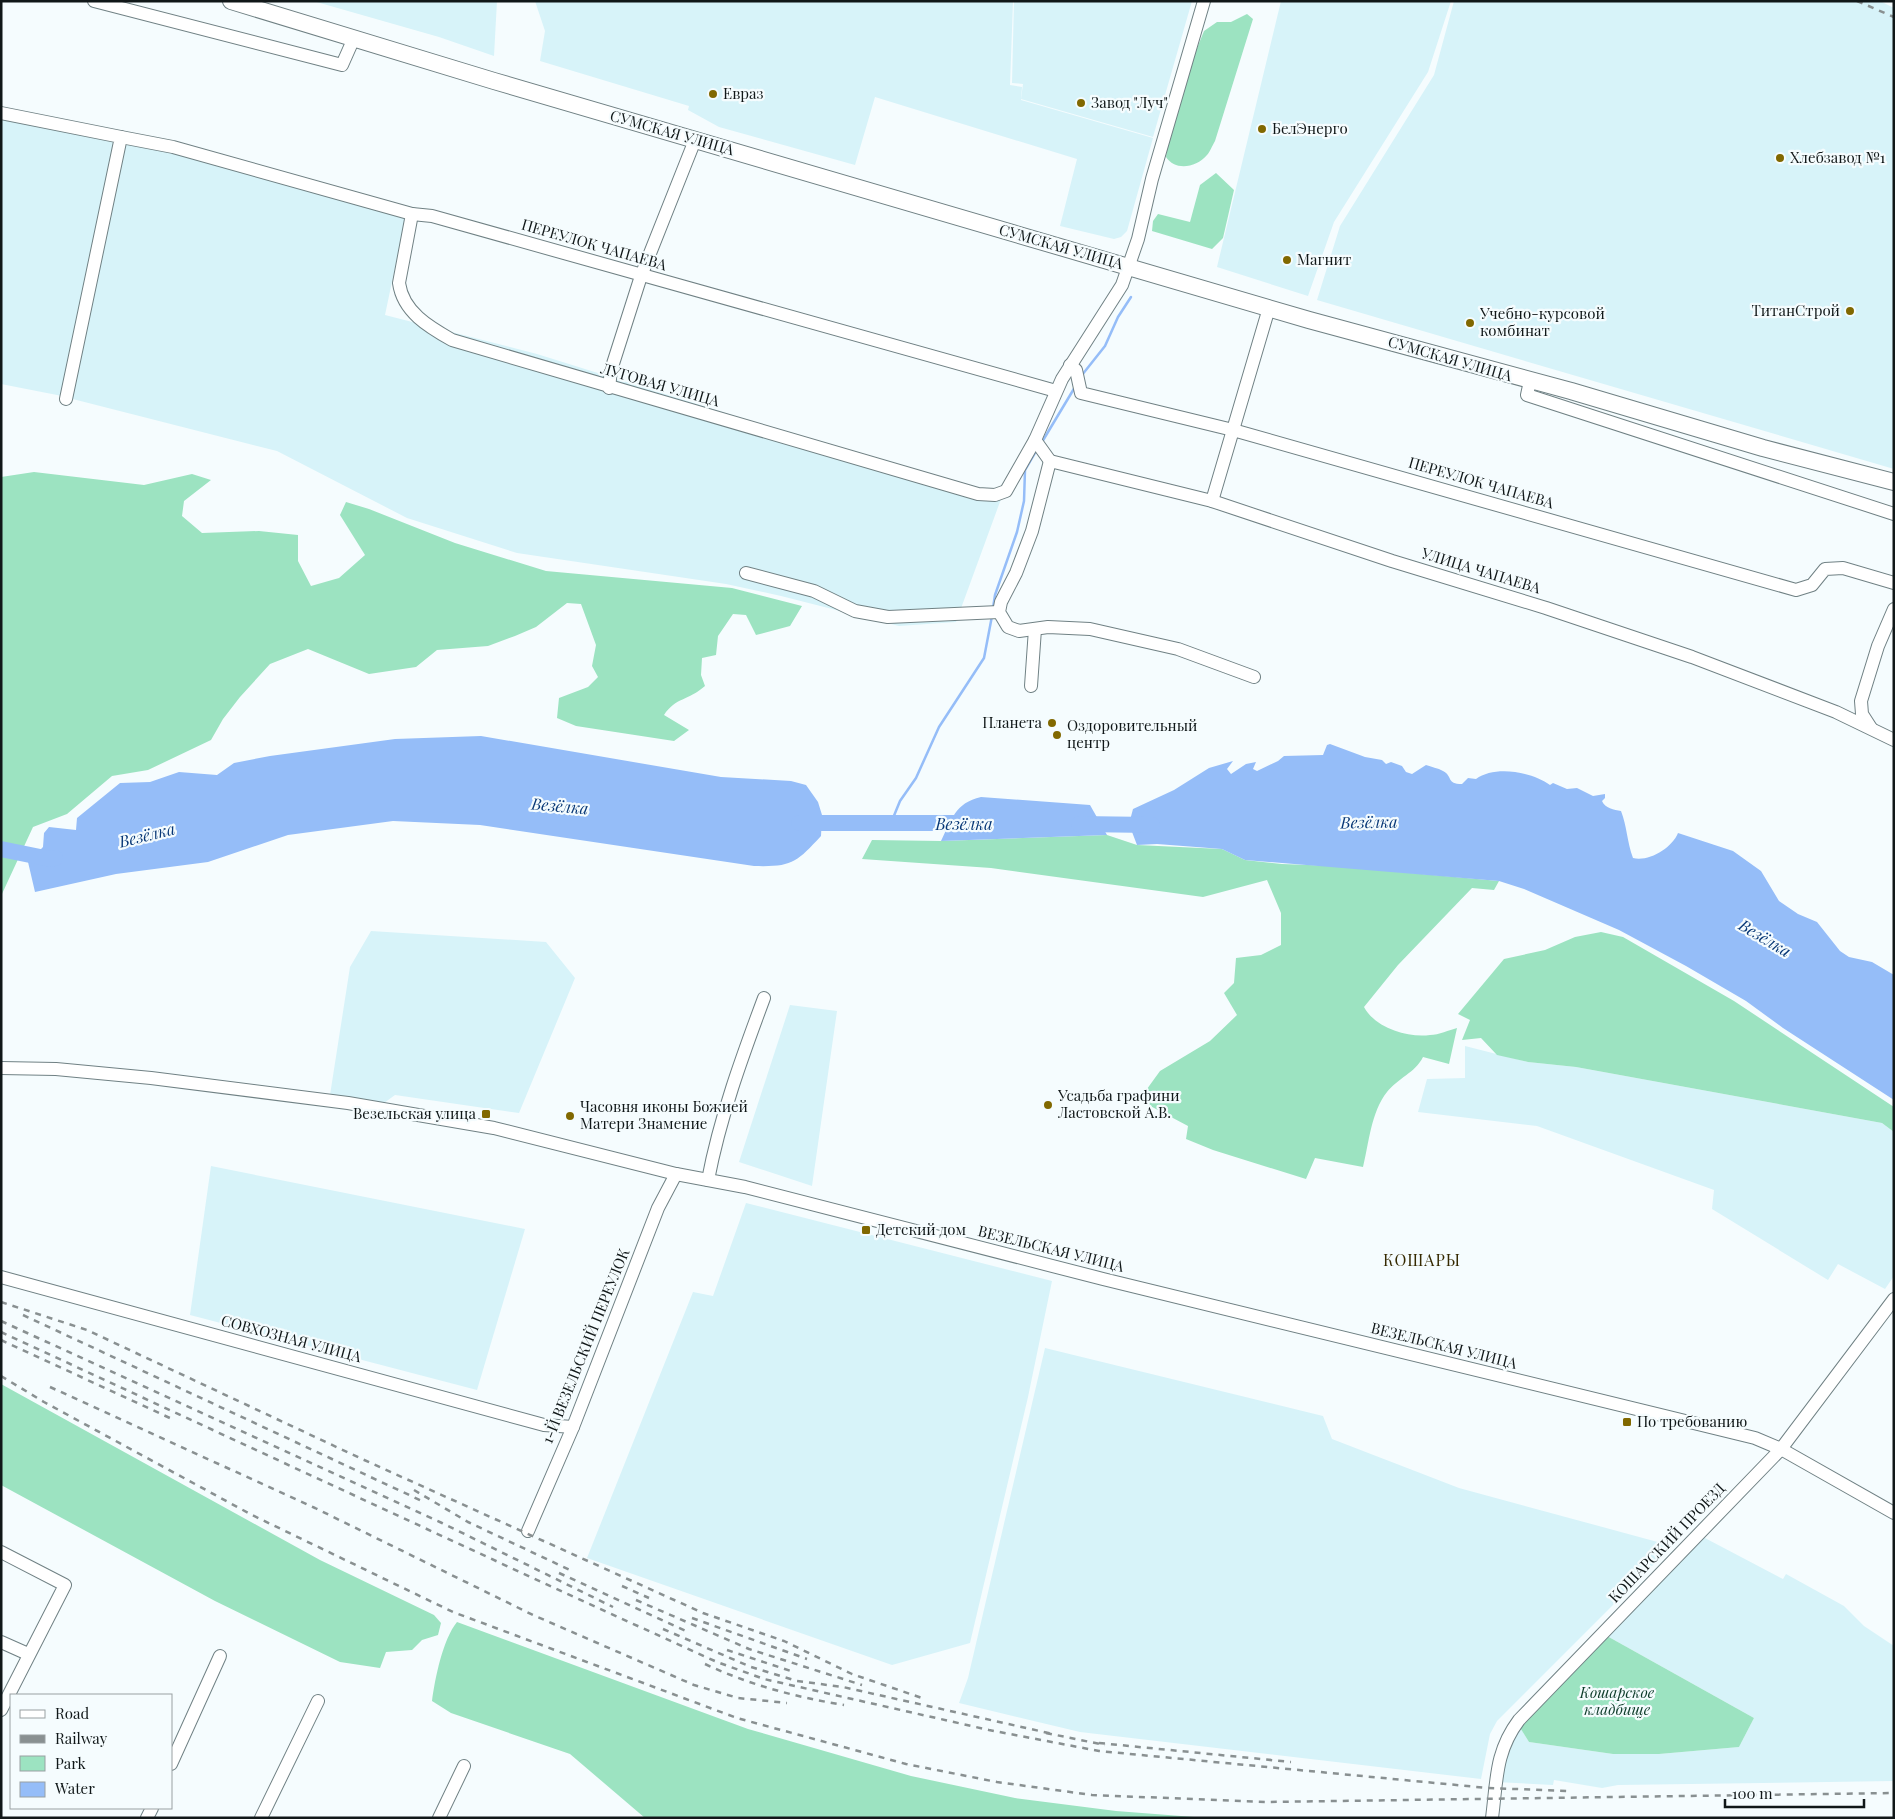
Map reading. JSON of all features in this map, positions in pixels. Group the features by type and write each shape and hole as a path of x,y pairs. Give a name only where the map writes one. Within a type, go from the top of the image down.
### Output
{"main road":[{"name":"СУМСКАЯ УЛИЦА","path":"232,1 695,140 1269,308 1589,396 1763,448 1894,482"}],"street":[{"path":"94,1 342,64 354,38"},
{"path":"1204,1 1122,285 1070,365 1056,391 1035,440 1050,461 1032,531 1016,573 1001,602 999,612 1008,627 1019,631 1048,627 1090,629 1178,649 1254,677"},
{"name":"ПЕРЕУЛОК ЧАПАЕВА","path":"1,113 173,148 412,214 432,216 1056,391"},
{"path":"66,399 121,137"},
{"path":"609,388 611,370 641,276 695,140"},
{"name":"ЛУГОВАЯ УЛИЦА","path":"412,214 399,283 400,294 404,303 427,326 452,340 609,388 978,494 996,495 1006,491 1035,440"},
{"path":"1212,500 1269,308"},
{"name":"ПЕРЕУЛОК ЧАПАЕВА","path":"1070,365 1076,370 1081,393 1233,430 1796,590 1812,585 1825,570 1842,568 1894,583"},
{"path":"1530,381 1527,395 1894,514"},
{"path":"1755,470 1763,448"},
{"name":"УЛИЦА ЧАПАЕВА","path":"1050,461 1212,500 1392,561 1546,608 1692,658 1836,712 1894,740"},
{"path":"746,572 814,591 855,611 888,617 999,612"},
{"path":"1871,728 1862,714 1861,700 1878,646 1893,611"},
{"path":"1031,686 1035,629"},
{"path":"1836,712 1849,708 1861,700"},
{"path":"708,1180 714,1146 739,1065 764,998"},
{"name":"ВЕЗЕЛЬСКАЯ УЛИЦА","path":"1,1068 56,1069 348,1103 494,1128 676,1174 746,1187 1113,1281 1755,1438 1782,1449 1894,1513"},
{"name":"1-Й ВЕЗЕЛЬСКИЙ ПЕРЕУЛОК","path":"528,1531 573,1427 658,1208 676,1174"},
{"name":"СОВХОЗНАЯ УЛИЦА","path":"1,1277 544,1425 573,1427"},
{"name":"КОШАРСКИЙ ПРОЕЗД","path":"1492,1818 1500,1755 1504,1743 1519,1720 1782,1449 1894,1300"},
{"path":"1,1552 65,1585 1,1710"},
{"path":"1,1642 28,1654"},
{"path":"172,1762 220,1656"},
{"path":"261,1818 318,1701"},
{"path":"440,1818 464,1766"}],"shaded area":[{"path":"313,1 497,1 494,56 439,37"},
{"path":"535,1 1013,1 1010,85 1022,87 1021,100 1153,138 1127,231 1121,237 1114,239 1060,226 1077,159 875,97 855,165 719,127 688,110 689,106 540,61 545,31"},
{"path":"1014,1 1192,1 1153,137 1021,99 1023,84 1012,83"},
{"path":"1281,1 1451,1 1428,72 1334,222 1308,296 1217,267"},
{"path":"1454,1 1880,1 1894,8 1894,469 1317,300 1340,226 1434,75"},
{"path":"1,119 114,142 261,167 406,215 385,315 537,354 1001,499 956,622 899,626 726,584 517,553 407,518 277,451 57,395 1,384"},
{"path":"371,931 546,942 575,978 519,1113 395,1095 384,1103 330,1095 350,967"},
{"path":"790,1005 837,1011 812,1186 739,1162"},
{"path":"1465,1046 1528,1062 1576,1067 1882,1123 1894,1132 1894,1276 1885,1289 1838,1264 1828,1280 1712,1209 1714,1190 1537,1126 1418,1112 1427,1079 1465,1078"},
{"path":"211,1166 525,1229 477,1390 190,1315"},
{"path":"746,1203 1052,1281 1028,1397 970,1643 892,1665 587,1558 693,1292 713,1296"},
{"path":"1045,1348 1323,1416 1332,1439 1459,1488 1665,1544 1659,1559 1497,1721 1490,1734 1481,1779 1080,1732 959,1703 968,1678"},
{"path":"1703,1537 1783,1579 1786,1574 1844,1606 1864,1626 1894,1646 1894,1781 1618,1785 1602,1788 1554,1780 1553,1785 1496,1782 1519,1726 1529,1742 1613,1754 1659,1754 1739,1747 1754,1718 1607,1636"}],"green space":[{"path":"1247,14 1253,19 1215,141 1208,154 1197,163 1186,166 1175,164 1166,157 1167,148 1187,73 1204,31 1217,22 1231,22"},
{"path":"1216,173 1234,190 1223,238 1212,249 1152,231 1153,221 1158,214 1190,222 1200,185"},
{"path":"34,472 144,485 192,474 211,480 184,501 182,516 202,533 259,531 298,535 298,561 311,586 339,578 365,555 340,515 346,502 369,509 455,543 546,571 732,588 802,606 790,626 756,635 746,615 733,614 718,636 716,655 702,658 701,675 705,686 673,705 664,715 689,730 674,741 576,726 557,718 559,698 588,687 598,677 592,666 596,645 581,604 567,603 536,627 488,646 437,650 416,667 369,674 308,649 270,664 240,697 223,719 211,740 148,770 112,776 67,814 33,827 1,896 1,477"},
{"path":"1107,835 1137,845 1222,849 1245,860 1499,881 1494,890 1472,888 1398,965 1364,1007 1376,1021 1402,1033 1421,1036 1433,1035 1457,1028 1449,1064 1423,1057 1416,1067 1387,1092 1374,1118 1363,1167 1315,1158 1306,1179 1213,1150 1186,1139 1188,1126 1139,1100 1160,1071 1210,1041 1237,1015 1224,993 1234,983 1236,958 1261,955 1281,945 1281,913 1267,880 1203,897 991,868 862,859 872,840 941,841"},
{"path":"1601,932 1623,937 1734,1001 1894,1107 1894,1132 1882,1123 1576,1067 1528,1062 1497,1055 1481,1038 1462,1040 1470,1020 1458,1014 1504,959 1545,950 1575,937"},
{"path":"1,1384 320,1560 434,1615 441,1623 438,1635 422,1640 412,1650 386,1652 380,1668 340,1662 215,1601 1,1485"},
{"path":"457,1622 748,1729 911,1776 1015,1798 1116,1811 1207,1818 645,1818 570,1754 451,1713 432,1701 444,1648"},
{"name":"Кошарское кладбище","path":"1607,1636 1754,1718 1739,1747 1659,1754 1613,1754 1529,1742 1519,1726"}],"water":[{"path":"481,736 721,777 791,781 806,785 818,802 822,815 821,836 799,858 792,862 777,866 754,866 480,825 393,821 288,835 208,862 116,874 35,892 28,862 43,847 44,833 49,827 76,830 77,818 120,783 150,782 179,772 217,775 234,763 270,756 395,739"},
{"path":"1330,744 1365,757 1382,760 1386,764 1391,762 1402,766 1406,772 1412,774 1426,765 1437,768 1446,773 1457,784 1462,784 1468,778 1476,779 1493,772 1503,771 1524,774 1550,785 1553,783 1567,789 1577,788 1593,796 1605,794 1605,798 1602,801 1605,805 1621,811 1633,858 1646,858 1659,853 1671,844 1678,833 1733,851 1761,871 1779,901 1798,914 1817,922 1840,951 1849,957 1872,962 1894,975 1894,1100 1783,1028 1746,1001 1686,966 1619,930 1524,889 1499,881 1245,860 1222,849 1157,844 1137,845 1129,824 1133,809 1174,790 1209,768 1233,761 1227,769 1231,774 1246,764 1256,762 1253,769 1257,771 1284,756 1323,755 1327,745"},
{"path":"981,797 1090,805 1107,835 941,841 955,813 965,803"}],"waterway":[{"path":"1082,375 1105,346 1118,317 1131,297"},
{"path":"1042,442 1075,387"},
{"path":"993,608 995,595 1017,532 1024,501 1025,470 1036,451"},
{"path":"891,823 900,801 916,778 939,727 984,658 992,616"},
{"name":"Везёлка","path":"799,823 972,823"},
{"name":"Везёлка","path":"1079,824 1152,825"},
{"name":"Везёлка","path":"1,849 50,859 55,858"}],"railway":[{"path":"1857,1 1894,17"},
{"path":"1,1302 87,1330 362,1459 703,1613 784,1641 852,1674 922,1698"},
{"path":"23,1315 422,1501"},
{"path":"1,1321 442,1523 613,1607"},
{"path":"1,1332 563,1592 717,1662 764,1679 989,1730 1099,1751 1488,1788 1569,1791"},
{"path":"1,1340 172,1419"},
{"path":"1,1376 44,1402 252,1515 453,1612 737,1718 906,1764 997,1782 1092,1795 1266,1802 1894,1793"},
{"path":"50,1387 315,1508 533,1615 694,1685 738,1698 787,1703"},
{"path":"414,1490 468,1522 572,1571"},
{"path":"559,1573 686,1631"},
{"path":"622,1586 649,1598"},
{"path":"636,1600 749,1649 862,1685"},
{"path":"692,1618 807,1659"},
{"path":"663,1629 751,1667 797,1681 843,1687 1053,1734"},
{"path":"727,1650 794,1672"},
{"path":"705,1664 773,1689 844,1705"},
{"path":"1046,1733 1105,1745"},
{"path":"1099,1743 1291,1762"}],"place":[{"name":"Евраз","path":"713,94"},
{"name":"Завод \"Луч\"","path":"1081,103"},
{"name":"БелЭнерго","path":"1262,129"},
{"name":"Хлебзавод №1","path":"1780,158"},
{"name":"Магнит","path":"1287,260"},
{"name":"ТитанСтрой","path":"1850,311"},
{"name":"Учебно-курсовой комбинат","path":"1470,323"},
{"name":"Планета","path":"1052,723"},
{"name":"Оздоровительный центр","path":"1057,735"},
{"name":"Усадьба графини Ластовской А.В.","path":"1048,1105"},
{"name":"Везельская улица","path":"486,1114"},
{"name":"Часовня иконы Божией Матери Знамение","path":"570,1116"},
{"name":"Детский дом","path":"866,1230"},
{"name":"По требованию","path":"1627,1422"}],"district":[{"name":"КОШАРЫ","path":"1422,1260"}]}
